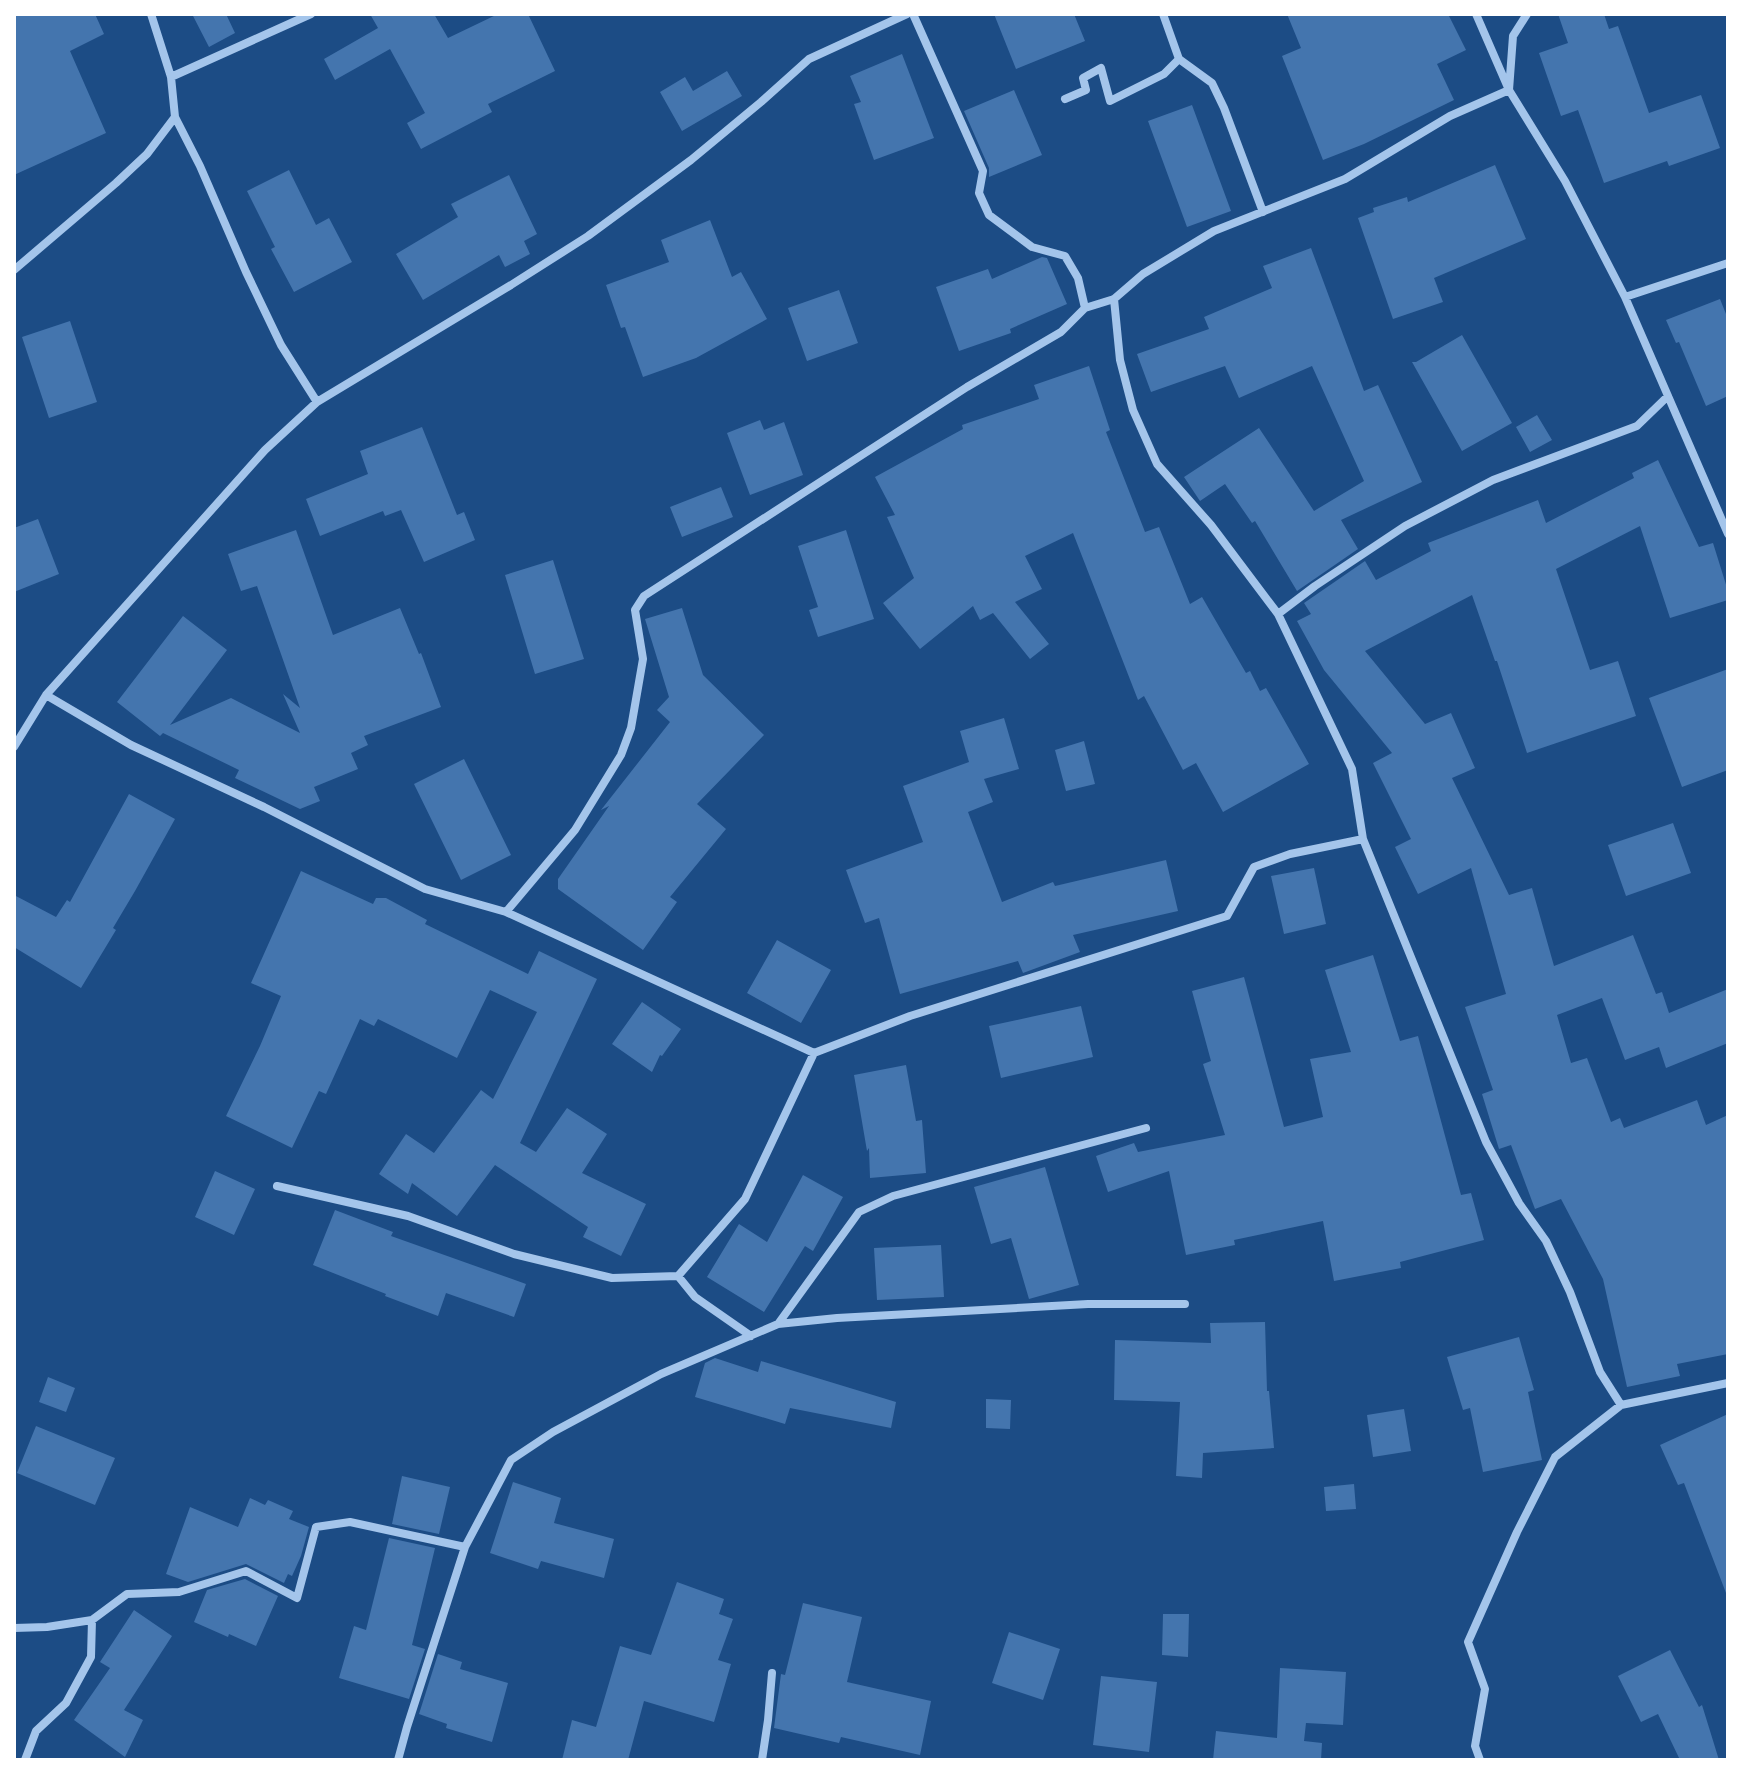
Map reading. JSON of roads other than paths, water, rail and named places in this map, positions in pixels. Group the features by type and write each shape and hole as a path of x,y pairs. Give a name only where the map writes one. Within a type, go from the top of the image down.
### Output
{"street":[{"path":"151,14 171,77 175,117 281,345 317,402"},
{"path":"171,77 311,14"},
{"path":"14,747 46,695 265,450 317,402 588,236 691,160 809,59 910,14 983,171 979,193 989,215 1032,247 1065,256 1078,278 1085,308"},
{"path":"1163,14 1179,59 1212,83 1263,212"},
{"path":"1476,14 1509,90 1565,181 1625,297 1728,534"},
{"path":"1509,90 1513,36 1527,14"},
{"path":"1065,99 1086,90 1083,78 1101,68 1110,101 1164,74 1179,59"},
{"path":"506,912 575,830 621,755 631,728 643,659 635,610 644,596 955,395 1061,332 1085,308 1114,299 1143,274 1214,231 1345,179 1450,116 1509,90"},
{"path":"14,270 126,174 147,154 175,117"},
{"path":"1625,297 1728,263"},
{"path":"1114,299 1120,360 1133,410 1157,464 1211,525 1278,614 1352,769 1363,839 1486,1142 1519,1203 1546,1241 1570,1292 1600,1372 1621,1405"},
{"path":"1278,614 1405,526 1493,480 1637,426 1668,396"},
{"path":"46,695 131,745 264,807 425,889 506,912 814,1053"},
{"path":"277,1186 408,1216 514,1254 612,1278 678,1276 745,1199 814,1053 910,1016 1227,916 1254,867 1290,854 1363,839"},
{"path":"778,1324 859,1212 893,1196 1146,1128"},
{"path":"678,1276 695,1297 751,1336"},
{"path":"398,1760 465,1547 511,1460 553,1432 661,1374 778,1324 1088,1304 1185,1304"},
{"path":"1480,1760 1475,1746 1485,1689 1468,1642 1517,1532 1555,1457 1621,1405 1728,1383"},
{"path":"14,1628 92,1620 127,1594 179,1592 246,1571 297,1598 316,1527 350,1522 465,1547"},
{"path":"25,1760 36,1731 66,1703 91,1657 92,1620"},
{"path":"762,1760 772,1673"}]}
